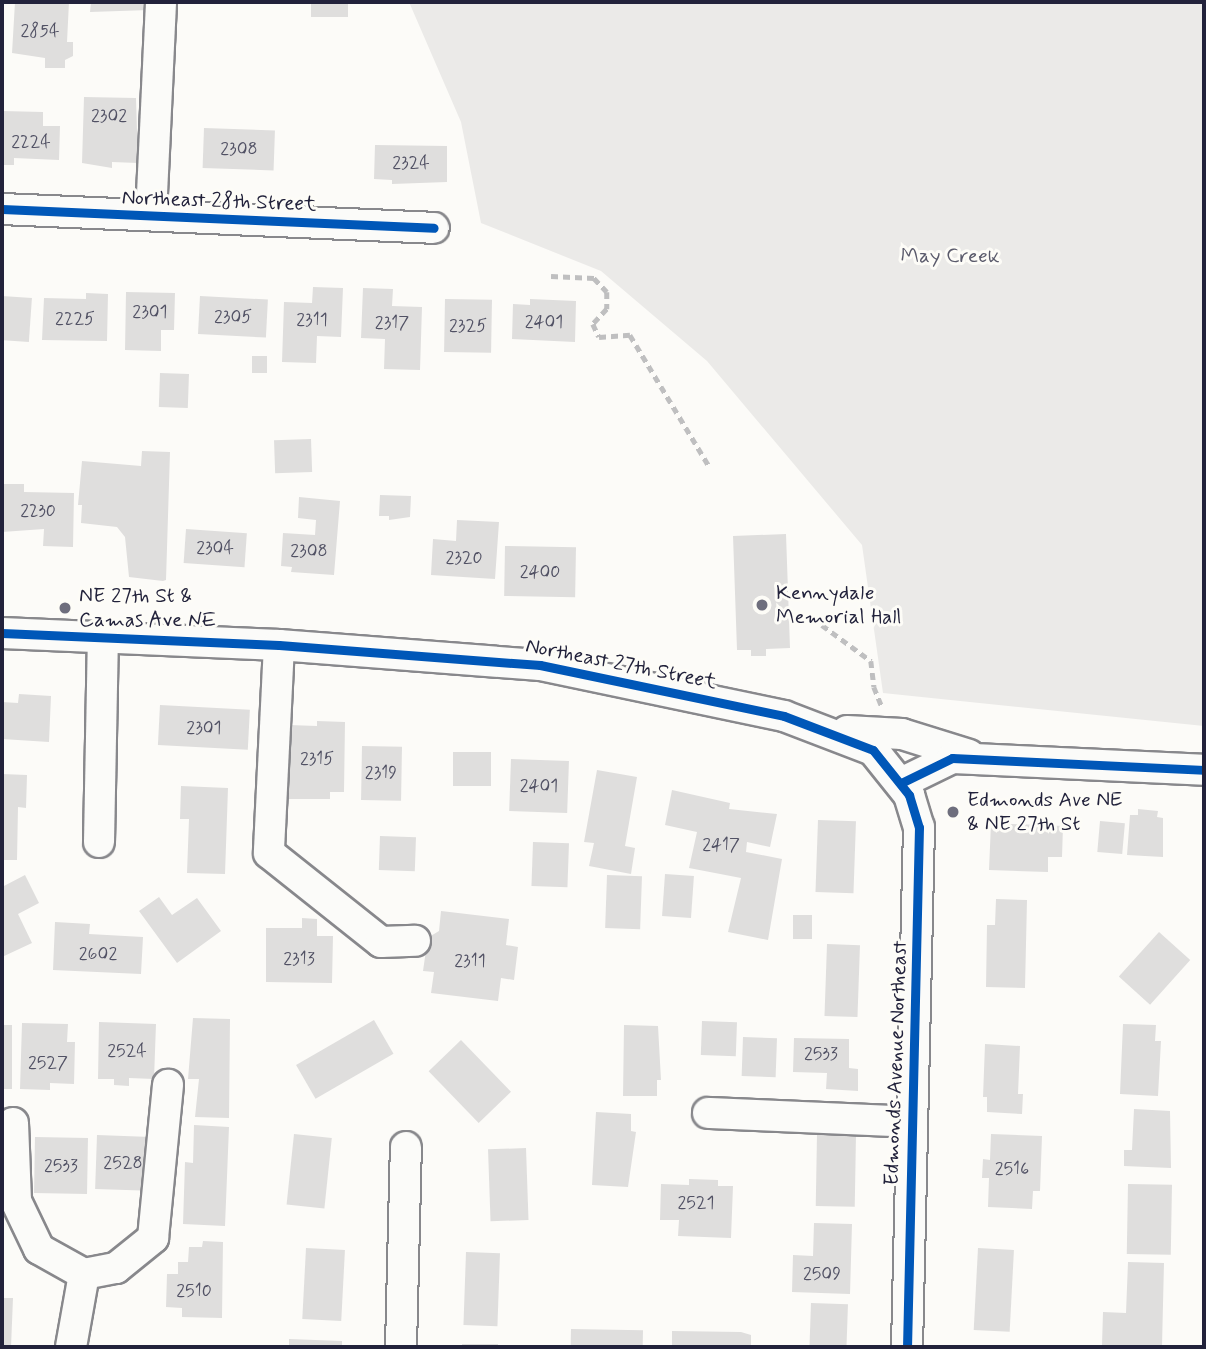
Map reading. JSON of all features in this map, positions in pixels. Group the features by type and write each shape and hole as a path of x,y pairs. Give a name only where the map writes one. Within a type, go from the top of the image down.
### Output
{"street":[{"path":"151,215 160,2"},
{"name":"Northeast 28th Street","path":"2,209 434,228"},
{"name":"Northeast 27th Street","path":"2,633 279,645 480,658 593,673 784,716 824,730 873,750 901,783 952,758 1204,770"},
{"path":"99,842 103,637"},
{"path":"279,645 269,853 381,942 415,941"},
{"name":"Northeast 27th Street","path":"824,730 902,734 983,759"},
{"name":"Edmonds Avenue Northeast","path":"901,783 919,827 906,1347"},
{"path":"13,1123 16,1201 25,1227 40,1249 84,1274 116,1268 153,1238 168,1085"},
{"path":"708,1113 912,1122"},
{"path":"401,1347 406,1147"},
{"path":"71,1347 84,1274"}],"path":[{"path":"551,276 594,278 607,292 607,309 593,324 599,337 630,335 709,466"},
{"path":"822,625 871,662 873,687 885,713"}],"green space":[{"name":"May Creek","path":"409,2 1204,2 1204,726 883,693 862,545 707,361 601,271 481,223 461,122"}],"building":[{"path":"15,2 69,2 67,42 73,42 73,56 65,60 65,68 45,68 45,58 12,53"},
{"path":"91,2 149,2 149,10 90,12"},
{"path":"311,2 348,2 348,17 311,17"},
{"path":"84,97 136,98 138,163 112,162 112,168 82,163"},
{"path":"2,111 43,112 43,126 60,126 59,160 14,158 14,165 2,165"},
{"path":"204,128 275,130 274,170 203,168"},
{"path":"375,145 447,146 447,182 392,184 392,180 374,179"},
{"path":"313,287 343,288 341,337 317,336 316,363 282,362 284,302 312,303"},
{"path":"363,288 393,289 392,306 422,307 420,370 384,369 385,339 361,338"},
{"path":"126,292 175,293 174,330 161,330 161,351 125,350"},
{"path":"86,293 108,294 107,341 42,340 44,298 86,299"},
{"path":"2,296 32,298 29,342 2,340"},
{"path":"200,296 268,300 266,338 198,334"},
{"path":"445,299 492,300 491,353 444,352"},
{"path":"530,299 576,301 575,342 512,339 513,304 530,305"},
{"path":"252,356 267,356 267,373 252,373"},
{"path":"160,373 189,374 188,408 159,407"},
{"path":"311,439 312,472 275,473 274,440"},
{"path":"142,451 170,452 166,580 163,581 129,577 125,537 117,527 81,523 82,505 78,505 82,461 141,466"},
{"path":"2,484 24,484 24,492 74,493 73,547 43,546 44,529 2,532"},
{"path":"380,495 411,496 410,517 389,520 389,516 379,516"},
{"path":"299,497 340,501 334,575 291,572 292,567 281,566 283,533 315,535 316,520 298,518"},
{"path":"457,520 499,522 495,579 431,575 433,539 456,541"},
{"path":"186,529 247,533 244,567 184,563"},
{"name":"Kennydale Memorial Hall","path":"786,534 790,648 766,649 766,656 751,656 751,650 737,650 733,536"},
{"path":"505,546 576,547 575,597 504,596"},
{"path":"19,694 51,696 49,742 2,739 2,702 18,703"},
{"path":"160,705 250,710 248,750 158,745"},
{"path":"317,721 345,722 344,792 330,792 330,799 288,799 289,725 317,726"},
{"path":"362,746 402,747 401,801 361,800"},
{"path":"453,752 491,752 491,786 453,786"},
{"path":"511,759 569,761 567,813 509,811"},
{"path":"597,770 637,777 625,846 635,848 631,874 589,866 594,843 584,842"},
{"path":"2,774 27,775 26,808 18,807 17,860 2,860"},
{"path":"181,786 228,788 225,874 187,873 189,819 180,819"},
{"path":"672,790 730,803 729,809 777,814 770,847 747,842 746,852 782,859 768,940 728,932 741,878 689,868 697,832 665,825"},
{"path":"1138,809 1158,811 1157,817 1163,818 1163,857 1127,855 1130,815 1138,815"},
{"path":"818,820 856,821 853,893 815,892"},
{"path":"1100,821 1125,823 1122,854 1097,852"},
{"path":"991,823 1063,826 1062,857 1048,857 1048,872 989,870"},
{"path":"380,836 416,837 415,871 379,870"},
{"path":"533,842 569,843 567,887 531,886"},
{"path":"665,874 694,876 691,918 662,916"},
{"path":"25,875 39,903 18,914 32,943 2,957 2,887"},
{"path":"607,875 642,876 640,929 605,928"},
{"path":"159,897 172,915 197,898 221,931 177,963 139,911"},
{"path":"996,899 1027,900 1025,988 986,987 987,925 995,925"},
{"path":"441,911 509,919 506,945 518,947 514,980 501,978 498,1001 431,993 434,972 423,971 429,937 439,931"},
{"path":"793,915 812,915 812,939 793,939"},
{"path":"302,918 317,919 317,936 333,936 332,983 266,982 266,928 302,928"},
{"path":"55,922 90,924 89,934 143,937 141,974 53,970"},
{"path":"1159,932 1190,960 1150,1005 1119,977"},
{"path":"827,944 860,945 857,1017 824,1016"},
{"path":"193,1018 230,1019 229,1118 195,1117 199,1079 188,1079"},
{"path":"374,1020 394,1054 316,1099 296,1065"},
{"path":"702,1021 737,1022 736,1056 701,1055"},
{"path":"99,1022 156,1024 154,1079 129,1078 129,1086 114,1085 114,1079 98,1079"},
{"path":"22,1023 68,1024 67,1042 75,1042 74,1084 50,1083 50,1090 20,1089"},
{"path":"1123,1024 1156,1025 1155,1041 1161,1041 1158,1096 1120,1094"},
{"path":"2,1025 12,1025 12,1089 2,1089"},
{"path":"624,1025 658,1026 661,1080 657,1080 657,1096 623,1096"},
{"path":"743,1037 777,1038 776,1077 742,1076"},
{"path":"794,1038 849,1039 849,1068 858,1069 858,1091 826,1089 827,1073 793,1072"},
{"path":"461,1040 511,1092 479,1123 429,1071"},
{"path":"985,1044 1020,1046 1018,1094 1023,1094 1022,1114 987,1112 987,1097 983,1097"},
{"path":"1134,1109 1170,1111 1171,1168 1124,1166 1124,1150 1132,1150"},
{"path":"596,1112 631,1114 631,1131 636,1132 628,1187 592,1185"},
{"path":"194,1125 229,1127 225,1226 183,1224 185,1162 193,1163"},
{"path":"294,1134 332,1138 324,1209 287,1205"},
{"path":"817,1134 856,1135 855,1207 816,1206"},
{"path":"991,1134 1042,1136 1040,1191 1033,1191 1032,1209 988,1207 989,1178 982,1178 983,1159 990,1160"},
{"path":"97,1135 151,1137 149,1191 95,1189"},
{"path":"35,1137 88,1138 87,1194 34,1193"},
{"path":"526,1148 529,1220 491,1221 488,1149"},
{"path":"689,1179 718,1180 718,1186 733,1186 731,1238 678,1236 679,1220 660,1220 661,1184 689,1185"},
{"path":"1128,1184 1172,1185 1171,1255 1127,1254"},
{"path":"814,1223 852,1224 850,1294 792,1292 793,1255 813,1256"},
{"path":"203,1241 223,1242 222,1318 182,1317 182,1308 166,1307 167,1274 178,1274 178,1262 188,1262 189,1247 202,1247"},
{"path":"306,1248 345,1250 341,1321 302,1319"},
{"path":"978,1248 1014,1250 1010,1332 974,1330"},
{"path":"466,1252 500,1253 497,1326 463,1325"},
{"path":"1128,1262 1164,1263 1162,1346 1102,1345 1103,1312 1126,1313"},
{"path":"2,1298 13,1298 11,1347 2,1347"},
{"path":"811,1303 848,1304 846,1347 809,1347"},
{"path":"571,1329 643,1330 643,1347 571,1347"},
{"path":"672,1331 741,1332 751,1335 751,1347 672,1347"},
{"path":"289,1339 342,1341 342,1347 289,1347"},
{"path":"462,1344 498,1344 498,1347 462,1347"}],"cycle path":[{"path":"2,209 434,228"},
{"path":"2,633 279,645 540,665 784,716 873,750 909,795 919,827 907,1347"},
{"path":"901,783 952,758 1204,770"}],"place":[{"name":"Kennydale Memorial Hall","path":"762,605"},
{"name":"NE 27th St & Camas Ave NE","path":"65,608"},
{"name":"Edmonds Ave NE & NE 27th St","path":"953,812"}]}
